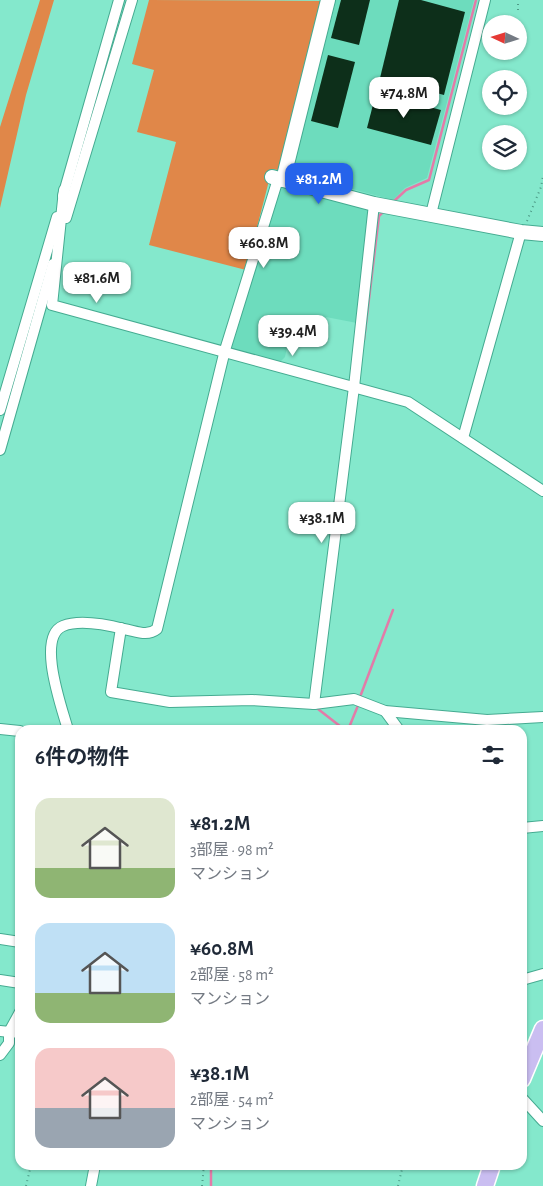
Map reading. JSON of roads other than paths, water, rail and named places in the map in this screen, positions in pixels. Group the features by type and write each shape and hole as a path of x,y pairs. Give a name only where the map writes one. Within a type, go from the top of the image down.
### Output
{"main road":[{"path":"527,1066 543,1029"},
{"path":"485,1186 490,1170"}],"street":[{"path":"0,410 119,0"},
{"path":"0,450 132,0"},
{"path":"67,725 51,660 50,645 52,638 62,626 74,624 121,628 147,634 157,629 225,350 278,179 328,0"},
{"path":"431,214 485,0"},
{"path":"278,179 374,204 521,232 543,234"},
{"path":"64,190 52,305 225,350 408,402 543,491"},
{"path":"314,704 354,387 374,204"},
{"path":"463,438 521,232"},
{"path":"121,628 111,692 170,702 252,700 314,704 354,699 385,711 487,720 543,718"},
{"path":"385,711 395,725"},
{"path":"0,729 15,730"},
{"path":"527,828 543,826"},
{"path":"0,939 15,941"},
{"path":"527,979 543,974"},
{"path":"0,980 15,982"},
{"path":"0,1055 9,1043 4,1031 15,1018"},
{"path":"527,1103 543,1121"},
{"path":"91,1186 94,1170"}],"waterway":[{"path":"393,202 406,190 429,180 476,0"},
{"path":"364,340 379,216 384,211"},
{"path":"360,697 393,610"},
{"path":"350,725 359,703"},
{"path":"319,705 318,709 339,725"},
{"path":"211,1170 211,1186"}]}
